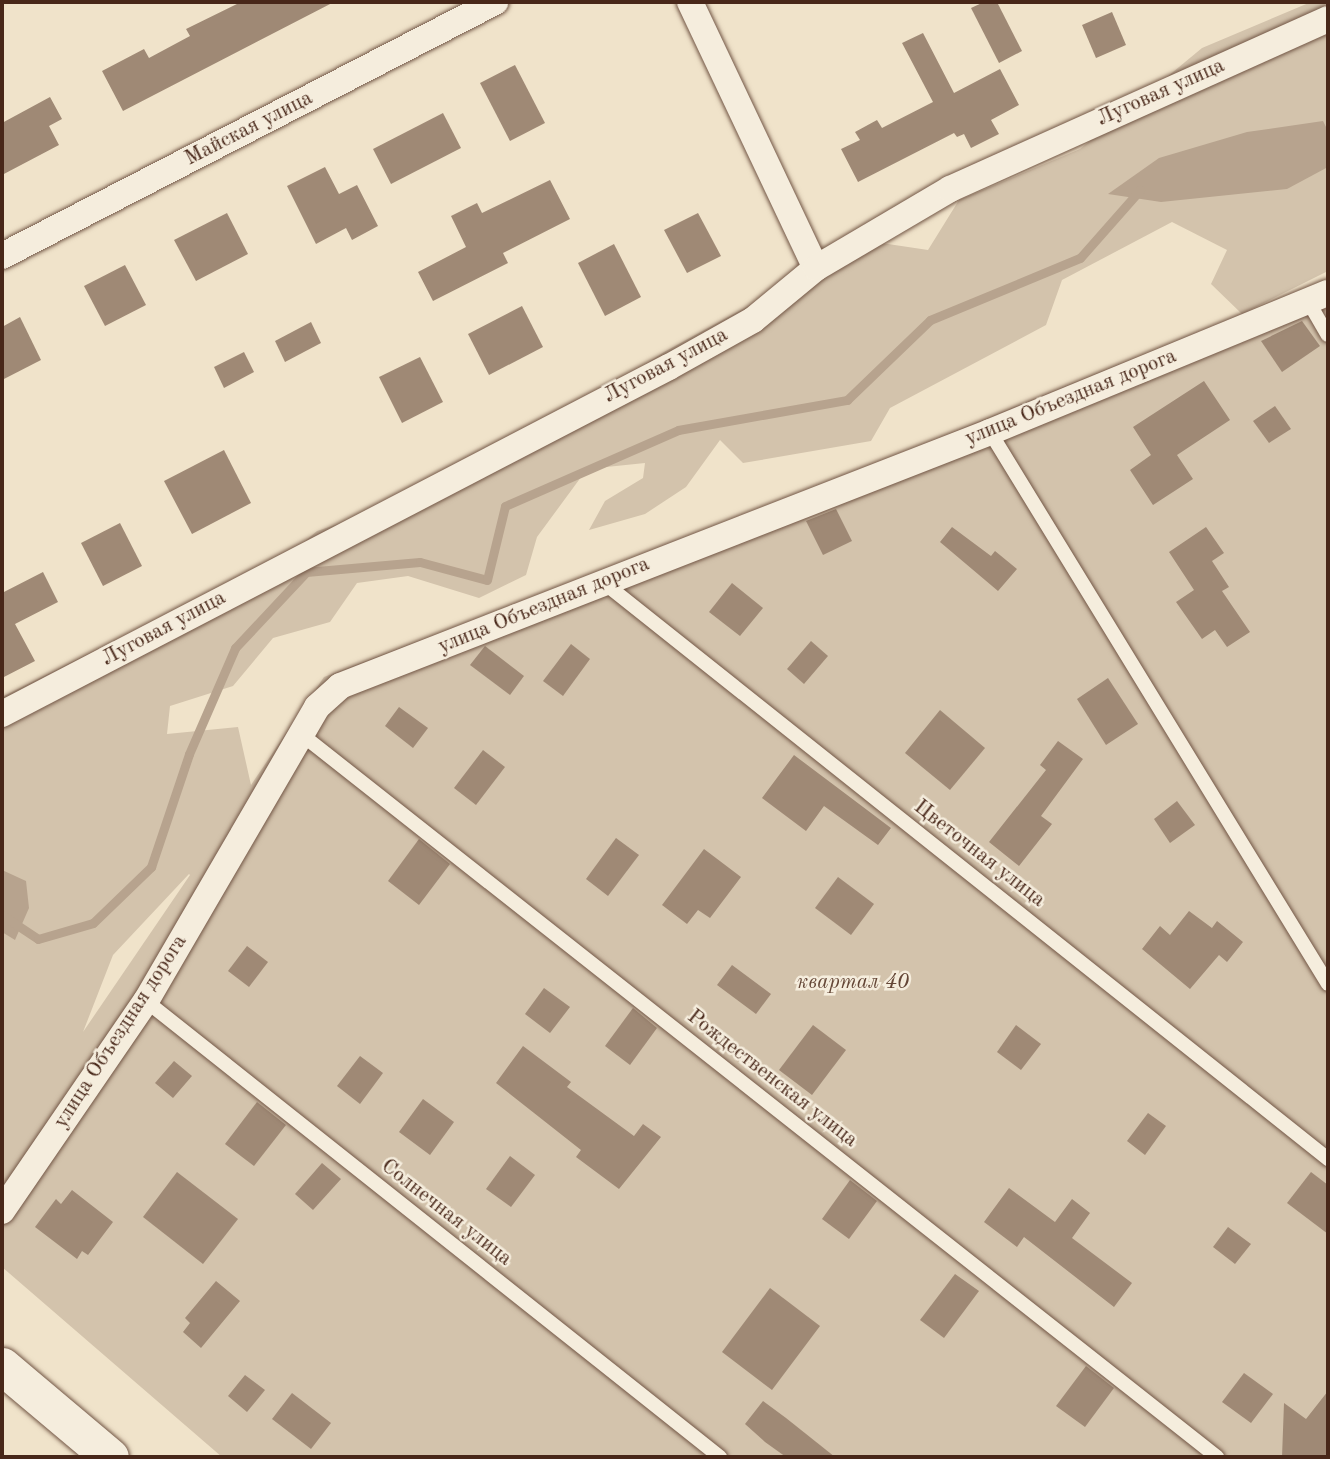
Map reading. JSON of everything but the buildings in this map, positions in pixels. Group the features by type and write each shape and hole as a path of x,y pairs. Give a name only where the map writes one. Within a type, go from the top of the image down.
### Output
{"street":[{"name":"Майская улица","path":"2,256 495,2"},
{"path":"690,2 816,268"},
{"name":"Луговая улица","path":"2,714 669,367 753,320 816,268 997,166 1328,19"},
{"name":"улица Объездная дорога","path":"2,1211 146,1001 317,707 340,686 990,432 1318,297"},
{"path":"2,1366 110,1457"}],"lane":[{"path":"1318,297 1328,335"},
{"path":"990,432 1328,984"},
{"name":"Цветочная улица","path":"603,582 1328,1159"},
{"name":"Рождественская улица","path":"301,734 1217,1457"},
{"name":"Солнечная улица","path":"146,1001 720,1457"}],"green space":[{"name":"квартал 40","path":"1311,2 1328,2 1328,271 1246,312 1328,279 1328,1457 222,1457 2,1267 2,697 116,640 224,610 317,531 466,482 664,352 868,241 928,250 959,200 1080,149 1202,48","holes":["1172,222 1227,250 1211,284 1242,314 753,514 324,677 251,785 238,727 167,734 170,706 233,686 273,638 330,622 357,583 408,576 479,598 526,575 537,537 587,469 645,463 643,478 605,501 589,530 645,514 686,487 720,440 743,463 871,441 890,408 1046,325 1062,280","190,875 83,1032 113,955"]}],"shaded area":[{"path":"1323,121 1328,131 1328,167 1287,189 1161,202 1108,194 1159,158 1247,132"},
{"path":"2,870 26,881 29,908 15,940 2,932"}],"waterway":[{"path":"2,915 38,939 93,923 151,867 189,754 235,648 306,572 420,562 487,580 505,506 678,430 847,400 930,320 1080,258 1140,190"}]}
